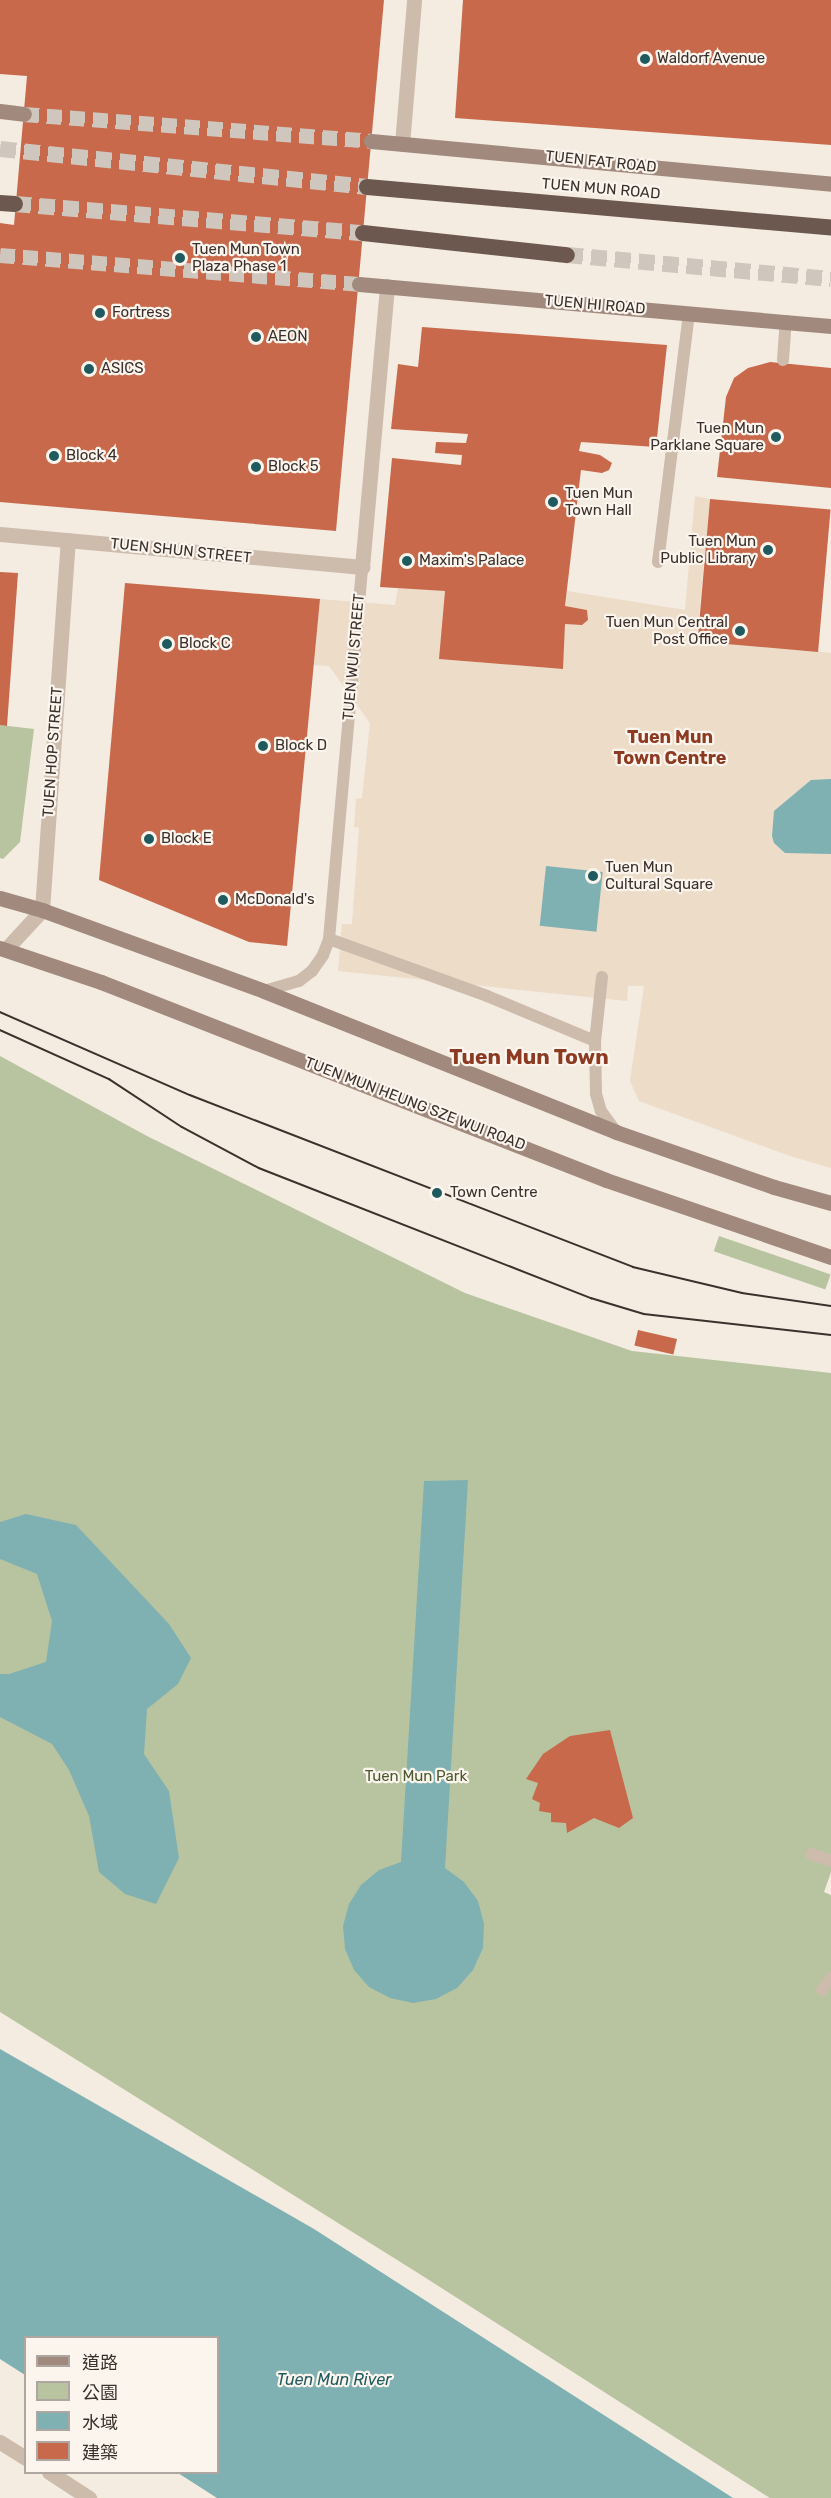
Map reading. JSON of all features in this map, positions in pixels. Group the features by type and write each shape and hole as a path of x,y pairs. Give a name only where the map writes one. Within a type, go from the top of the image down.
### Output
{"highway":[{"name":"TUEN MUN ROAD","path":"367,187 831,228"},
{"path":"363,233 567,255"}],"main road":[{"path":"0,111 24,114"},
{"name":"TUEN FAT ROAD","path":"371,141 831,184"},
{"name":"TUEN HI ROAD","path":"359,284 831,326"},
{"path":"0,898 42,910 264,991 616,1132 774,1187 831,1203"},
{"name":"TUEN MUN HEUNG SZE WUI ROAD","path":"3,948 101,982 606,1180 831,1257"}],"street":[{"path":"402,144 414,0"},
{"name":"TUEN WUI STREET","path":"362,567 387,286"},
{"name":"TUEN SHUN STREET","path":"0,534 362,567"},
{"name":"TUEN HOP STREET","path":"42,910 68,540"},
{"path":"3,948 42,910"},
{"path":"0,2442 24,2457"},
{"path":"52,2474 89,2498"}],"lane":[{"path":"658,562 689,313"},
{"path":"783,360 786,321"},
{"name":"TUEN WUI STREET","path":"264,991 291,984 312,971 323,955 329,939 362,567"},
{"path":"329,939 487,996 596,1041"},
{"path":"602,977 596,1041 596,1094 601,1111 616,1132"},
{"path":"811,1854 831,1861"},
{"path":"822,1990 831,1978"}],"green space":[{"path":"0,725 34,729 20,842 3,859 0,858"},
{"name":"Tuen Mun Park","path":"0,1056 147,1136 465,1293 632,1351 831,1373 831,1872 824,1892 831,1895 831,2498 770,2498 418,2273 0,2012"},
{"path":"719,1236 831,1274 825,1290 714,1251"}],"shaded area":[{"name":"Tuen Mun Cultural Square","path":"695,496 710,499 697,636 831,653 831,1168 790,1156 639,1101 630,1081 644,986 628,986 627,1001 338,971 342,924 352,924 359,828 354,827 356,799 362,798 370,723 329,666 314,665 320,599 395,605 398,588 445,591 440,659 562,669 565,624 582,625 588,620 587,610 565,606 567,591 685,610"}],"water":[{"path":"831,779 831,854 785,853 774,843 772,836 774,811 811,780"},
{"path":"546,866 603,872 596,932 540,926"},
{"path":"468,1480 445,1868 464,1882 478,1901 484,1924 483,1948 473,1970 457,1988 436,1999 413,2003 390,1998 369,1987 354,1970 345,1949 343,1926 349,1904 361,1885 379,1870 401,1862 424,1481"},
{"path":"26,1514 76,1525 169,1624 191,1658 178,1684 147,1709 144,1754 169,1791 179,1858 156,1904 125,1894 99,1872 89,1816 69,1770 52,1744 0,1717 0,1674 9,1674 46,1662 52,1621 37,1574 0,1559 0,1522"},
{"name":"Tuen Mun River","path":"0,2049 314,2229 733,2498 217,2498 180,2474 219,2474 219,2336 24,2336 24,2374 0,2359"}],"building":[{"name":"Tuen Mun Town Plaza Phase 1","path":"0,0 384,0 336,531 0,502 0,223 14,225 27,76 0,74"},
{"name":"Waldorf Avenue","path":"463,0 831,0 831,145 455,118"},
{"name":"Tuen Mun Town Hall","path":"422,327 667,345 656,447 581,442 579,451 600,455 612,463 609,470 602,473 581,470 565,606 587,610 588,620 582,625 565,624 563,669 439,659 445,591 380,587 392,458 461,465 462,455 435,453 436,442 466,443 468,434 391,429 398,364 418,367"},
{"name":"Tuen Mun Parklane Square","path":"770,362 831,368 831,488 717,477 726,397 734,378 748,368"},
{"name":"Tuen Mun Public Library","path":"710,499 831,510 818,652 698,641"},
{"path":"0,572 18,573 7,726 0,725"},
{"path":"125,583 320,599 287,946 249,942 99,880"},
{"path":"638,1330 677,1339 673,1355 634,1346"},
{"path":"610,1730 633,1818 619,1828 594,1818 567,1833 566,1823 551,1822 551,1813 539,1811 540,1803 532,1799 538,1783 526,1779 543,1754 570,1736"}],"tunnel":[{"path":"24,114 371,141"},
{"path":"0,149 367,187"},
{"path":"15,204 363,233"},
{"path":"0,255 359,284"},
{"path":"567,255 831,279"}],"tram line":[{"path":"0,1012 190,1095 633,1267 742,1293 831,1306"},
{"path":"0,1030 109,1079 182,1127 259,1168 591,1298 644,1314 831,1335"}],"place":[{"name":"Waldorf Avenue","path":"645,59"},
{"name":"Tuen Mun Town Plaza Phase 1","path":"180,258"},
{"name":"Fortress","path":"100,313"},
{"name":"AEON","path":"256,337"},
{"name":"ASICS","path":"89,369"},
{"name":"Tuen Mun Parklane Square","path":"776,437"},
{"name":"Block 4","path":"54,456"},
{"name":"Block 5","path":"256,467"},
{"name":"Tuen Mun Town Hall","path":"553,502"},
{"name":"Tuen Mun Public Library","path":"768,550"},
{"name":"Maxim's Palace","path":"407,561"},
{"name":"Tuen Mun Central Post Office","path":"740,631"},
{"name":"Block C","path":"167,644"},
{"name":"Block D","path":"263,746"},
{"name":"Block E","path":"149,839"},
{"name":"Tuen Mun Cultural Square","path":"593,876"},
{"name":"McDonald's","path":"223,900"},
{"name":"Town Centre","path":"437,1193"}],"district":[{"name":"Tuen Mun Town Centre","path":"670,748"},
{"name":"Tuen Mun Town","path":"529,1057"}]}
